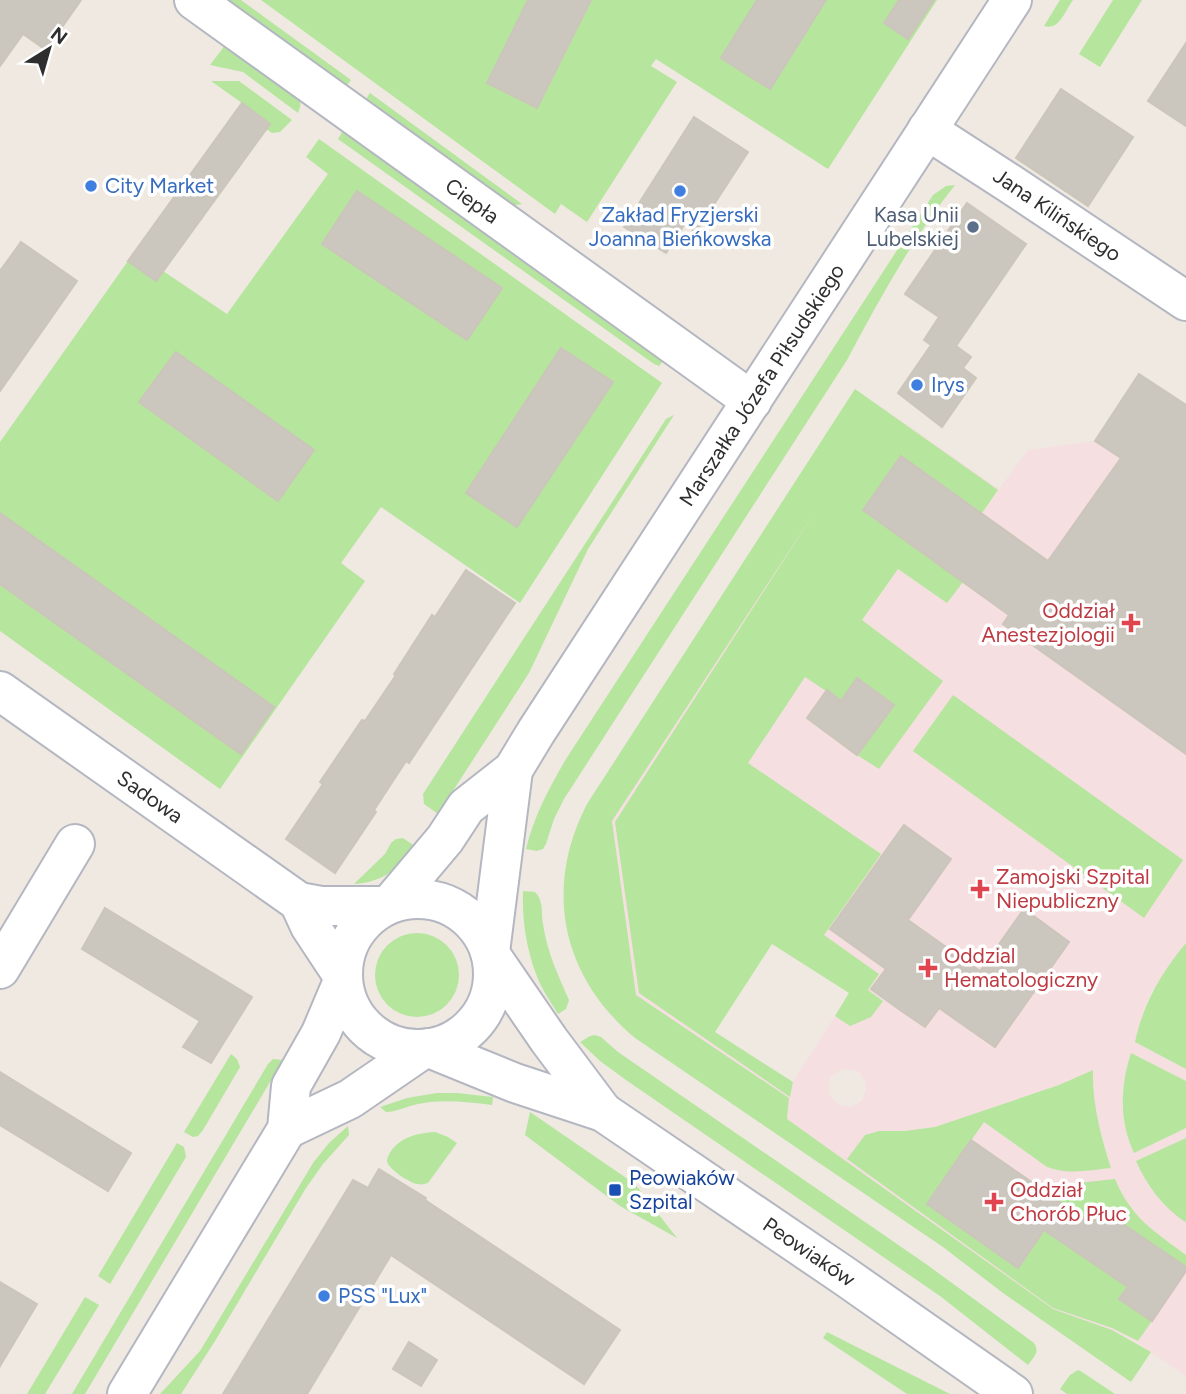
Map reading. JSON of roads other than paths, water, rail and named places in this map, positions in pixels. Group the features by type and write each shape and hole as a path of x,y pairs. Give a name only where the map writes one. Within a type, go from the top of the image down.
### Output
{"street":[{"name":"Ciepła","path":"194,0 752,401"},
{"name":"Marszałka Józefa Piłsudskiego","path":"388,905 445,839 466,807 513,770 1013,0"},
{"name":"Jana Kilińskiego","path":"927,130 1186,301"},
{"name":"Sadowa","path":"0,691 299,902 321,906 388,905"},
{"name":"Marszałka Józefa Piłsudskiego","path":"491,955 513,770"},
{"path":"0,969 75,844"},
{"path":"408,899 443,902 459,911 473,922 484,936 491,955 494,975 485,1009 475,1023 446,1044 406,1048 391,1044 364,1025 347,997 343,979 344,959 358,928 370,915 388,905 408,899"},
{"name":"Sadowa","path":"299,902 310,926 343,979"},
{"name":"Peowiaków","path":"491,955 549,1040 603,1112"},
{"path":"127,1394 287,1129 291,1086 321,1032 343,979"},
{"path":"287,1129 350,1099 426,1048"},
{"name":"Peowiaków","path":"426,1048 515,1083 603,1112 1013,1394"}],"place":[{"name":"City Market","path":"91,186"},
{"name":"Zakład Fryzjerski Joanna Bieńkowska","path":"680,191"},
{"name":"Kasa Unii Lubelskiej","path":"973,227"},
{"name":"Irys","path":"917,385"},
{"name":"Oddział Anestezjologii","path":"1131,623"},
{"name":"Zamojski Szpital Niepubliczny","path":"980,889"},
{"name":"Oddzial Hematologiczny","path":"928,968"},
{"name":"Peowiaków Szpital","path":"615,1190"},
{"name":"Oddział Chorób Płuc","path":"994,1202"},
{"name":"PSS \"Lux\"","path":"324,1296"}]}
